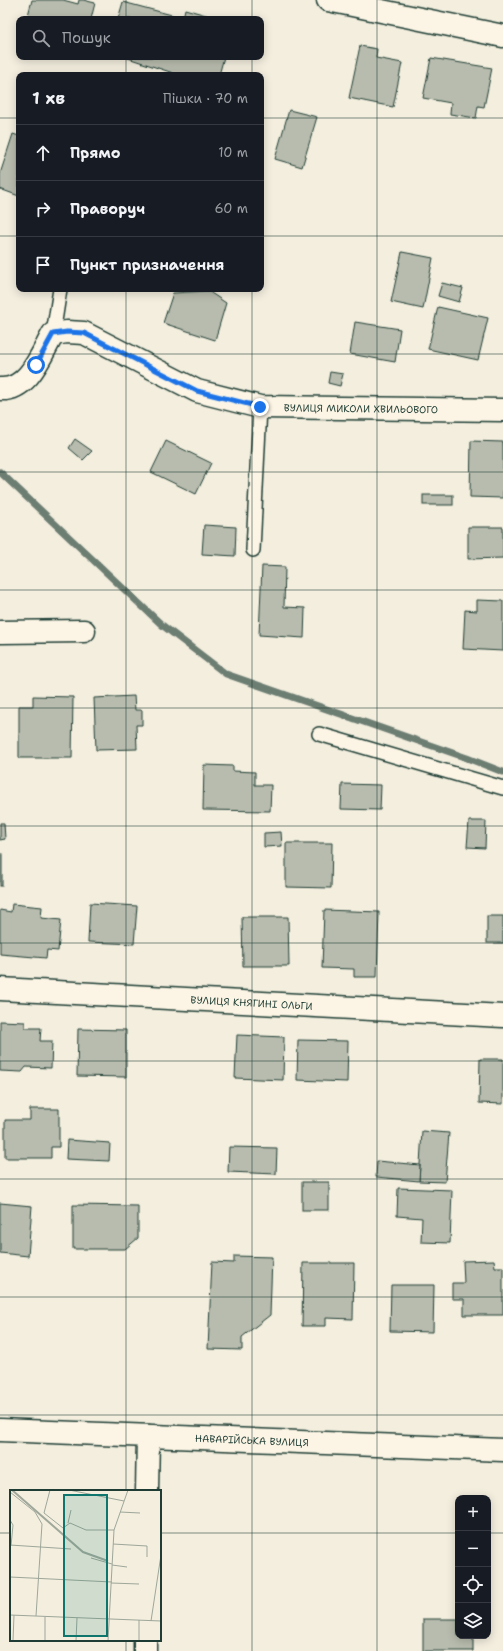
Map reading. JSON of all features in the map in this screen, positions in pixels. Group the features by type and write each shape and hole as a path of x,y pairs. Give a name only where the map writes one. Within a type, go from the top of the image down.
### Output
{"street":[{"path":"328,0 503,36"},
{"name":"ВУЛИЦЯ МИКОЛИ ХВИЛЬОВОГО","path":"53,334 67,332 84,333 197,391 260,407 503,410"},
{"path":"0,389 8,389 26,379 53,334"},
{"path":"0,632 84,631"},
{"name":"ВУЛИЦЯ КНЯГИНІ ОЛЬГИ","path":"0,989 503,1016"},
{"name":"НАВАРІЙСЬКА ВУЛИЦЯ","path":"0,1430 503,1450"},
{"path":"147,1490 148,1436"}],"lane":[{"path":"53,334 60,292"},
{"path":"253,550 260,407"},
{"path":"319,734 503,788"}],"building":[{"path":"32,0 63,0 78,4 79,0 83,0 95,3 92,16 28,16"},
{"path":"123,2 176,16 119,16"},
{"path":"185,9 210,16 183,16"},
{"path":"360,46 377,49 376,58 402,63 393,107 349,98"},
{"path":"431,58 492,68 484,107 478,106 476,118 450,114 451,103 423,98"},
{"path":"134,60 223,60 220,72 170,72"},
{"path":"289,110 317,117 302,167 275,159"},
{"path":"13,134 16,135 16,195 0,189 0,174"},
{"path":"402,252 433,258 423,309 391,302"},
{"path":"442,283 463,288 459,302 438,296"},
{"path":"210,292 226,303 215,340 163,323 173,293"},
{"path":"438,307 488,318 478,360 428,349"},
{"path":"355,322 400,329 395,362 350,354"},
{"path":"330,372 343,374 340,386 328,383"},
{"path":"75,439 92,451 83,460 69,448"},
{"path":"166,441 211,463 196,494 151,472"},
{"path":"471,441 503,442 503,498 470,497"},
{"path":"423,495 453,495 453,505 423,505"},
{"path":"204,525 236,527 235,556 202,554"},
{"path":"468,527 503,527 503,558 468,559"},
{"path":"262,566 285,567 284,607 305,608 304,638 259,635"},
{"path":"477,600 503,601 503,651 463,649 465,610 477,611"},
{"path":"33,696 73,697 72,758 19,758 19,706 33,706"},
{"path":"134,696 135,710 142,710 142,725 136,725 137,749 96,750 94,698"},
{"path":"204,765 233,766 233,771 255,772 255,785 271,785 270,811 203,810"},
{"path":"342,784 381,785 380,810 341,809"},
{"path":"469,821 486,821 485,848 467,847"},
{"path":"0,823 4,823 5,839 0,840"},
{"path":"281,832 282,846 264,847 264,833"},
{"path":"286,843 332,843 331,888 286,887"},
{"path":"0,854 2,854 2,886 0,886"},
{"path":"90,903 137,906 134,944 88,942"},
{"path":"12,904 42,907 41,918 61,920 58,951 47,950 46,958 0,954 0,910 11,912"},
{"path":"324,910 379,912 377,977 354,977 354,969 322,968"},
{"path":"487,916 503,916 503,943 487,943"},
{"path":"242,917 288,917 289,966 243,966"},
{"path":"0,1021 25,1022 25,1028 41,1028 40,1041 52,1041 51,1068 26,1067 22,1072 0,1071"},
{"path":"78,1029 126,1030 126,1077 77,1076"},
{"path":"237,1035 284,1037 283,1080 235,1078"},
{"path":"298,1040 348,1041 347,1082 297,1080"},
{"path":"480,1059 503,1059 503,1104 479,1103"},
{"path":"30,1109 59,1109 59,1147 51,1147 51,1158 5,1158 5,1120 30,1120"},
{"path":"422,1131 449,1133 445,1182 419,1181"},
{"path":"67,1140 110,1143 109,1161 66,1159"},
{"path":"229,1147 277,1148 276,1174 228,1172"},
{"path":"377,1161 420,1165 419,1181 376,1177"},
{"path":"302,1182 329,1182 329,1210 302,1210"},
{"path":"398,1188 452,1190 450,1243 421,1242 422,1218 397,1216"},
{"path":"0,1203 32,1206 28,1256 0,1253"},
{"path":"73,1205 138,1206 138,1238 125,1249 73,1249"},
{"path":"234,1256 272,1257 270,1315 242,1337 242,1350 208,1349 212,1262 234,1263"},
{"path":"494,1260 495,1267 503,1267 503,1315 464,1315 464,1299 452,1299 452,1283 464,1283 463,1261"},
{"path":"303,1263 354,1263 353,1319 326,1318 326,1326 302,1326"},
{"path":"391,1285 434,1285 433,1332 390,1331"},
{"path":"423,1619 455,1619 455,1639 473,1639 473,1651 423,1651"}],"waterway":[{"path":"0,472 162,625 226,674 503,772"}],"route":[{"path":"36,365 53,334 67,332 84,333 197,391 260,407"}]}
